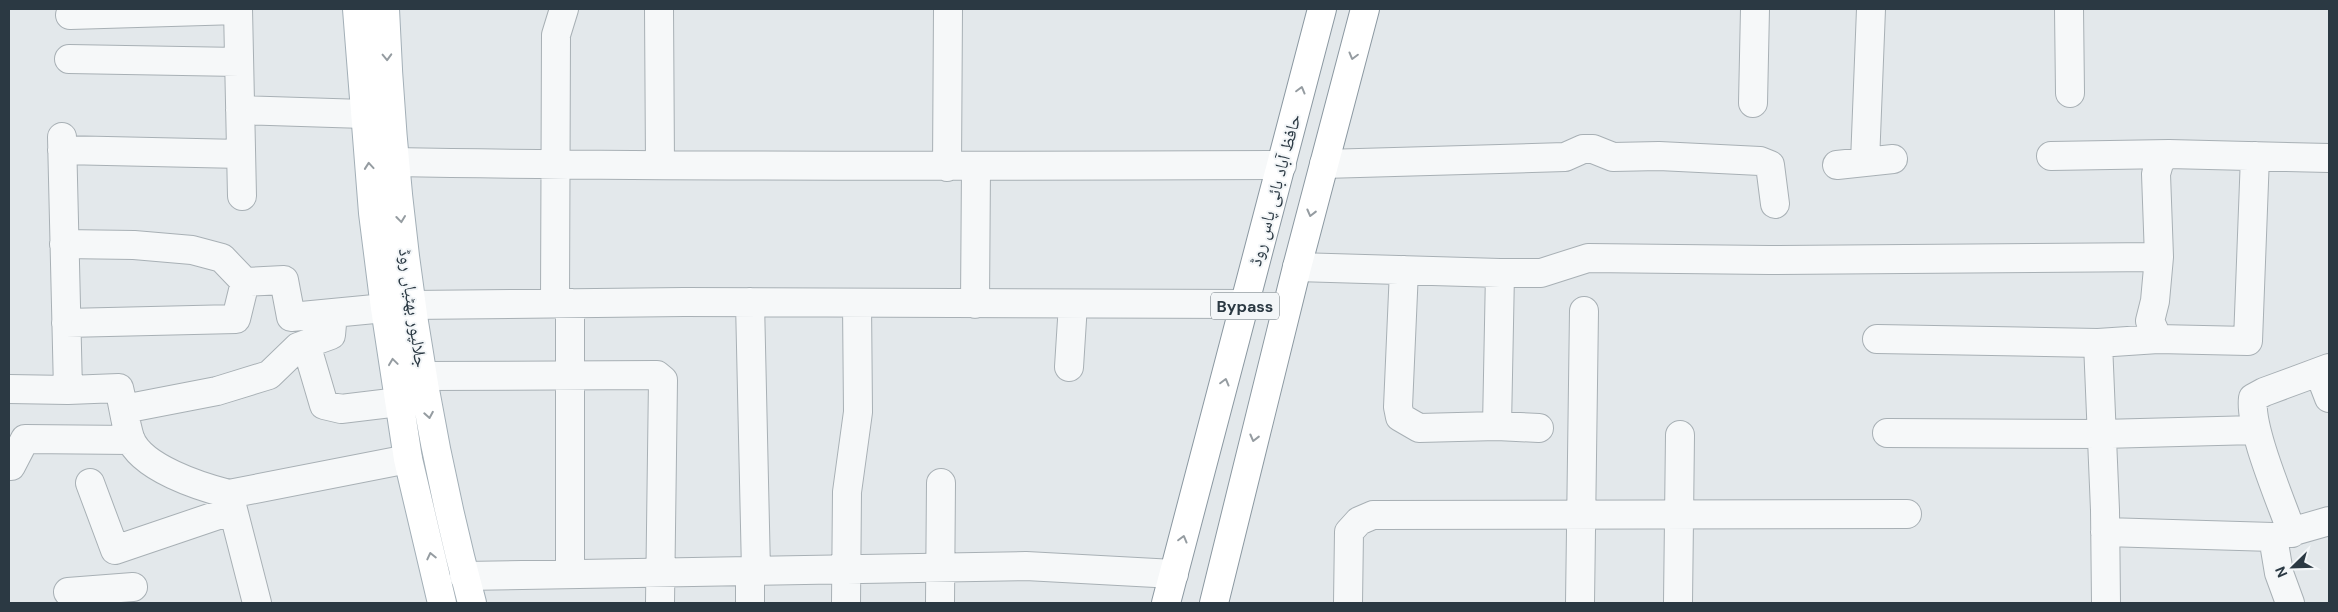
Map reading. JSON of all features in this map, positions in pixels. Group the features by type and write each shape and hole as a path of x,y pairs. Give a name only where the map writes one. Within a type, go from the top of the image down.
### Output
{"main road":[{"name":"جلالپور بھٹیاں روڈ","path":"357,9 373,213 398,306 422,376 432,432 464,576 472,603"},
{"name":"جلالپور بھٹیاں روڈ","path":"385,9 394,162 399,402 408,459 442,603"},
{"name":"حافظ آباد بائی پاس روڈ","path":"1166,603 1322,9"},
{"name":"Bypass","path":"1214,603 1297,267 1365,9"}],"street":[{"path":"70,14 238,9 242,196"},
{"path":"564,9 556,35 555,165 562,303 570,375 570,574"},
{"path":"659,9 660,165"},
{"path":"947,167 948,9"},
{"path":"1753,103 1755,9"},
{"path":"1864,162 1871,9"},
{"path":"2069,9 2070,93"},
{"path":"69,59 239,62"},
{"path":"240,110 364,114"},
{"path":"68,390 62,143 241,154"},
{"path":"1324,164 1565,157 1583,149 1593,149 1613,158 1659,156 1760,160 1770,165 1775,204"},
{"path":"2158,339 2150,321 2155,301 2159,257 2156,174 2160,160 2169,154"},
{"path":"2051,156 2169,154 2329,158"},
{"path":"1877,339 2098,343 2158,339 2248,341 2255,156"},
{"path":"1838,165 1894,160"},
{"path":"394,162 555,165 947,167 1282,165"},
{"path":"975,304 976,166"},
{"path":"64,244 134,245 192,250 222,258 245,282 284,280 291,317 398,306 562,303 1245,304"},
{"path":"1297,267 1500,273 1541,272 1588,258 1768,260 2159,257"},
{"path":"1404,270 1398,407 1400,417 1419,428 1497,426 1539,428"},
{"path":"1497,426 1500,273"},
{"path":"66,323 236,319 245,282"},
{"path":"750,302 753,571 750,603"},
{"path":"846,603 847,492 858,412 857,303"},
{"path":"1070,367 1073,304"},
{"path":"1580,603 1584,311"},
{"path":"124,409 217,391 269,375 298,347 331,335 333,313"},
{"path":"2098,343 2106,532 2106,603"},
{"path":"306,344 324,405 341,409 399,402"},
{"path":"2290,603 2279,574 2283,535 2256,430 2252,409 2253,398 2264,392 2324,370 2329,398"},
{"path":"422,376 657,374 663,380 660,603"},
{"path":"9,389 68,390 119,388 131,440 148,460 160,468 231,502 257,603"},
{"path":"1887,432 2102,434 2256,430"},
{"path":"1678,603 1680,435"},
{"path":"9,466 11,466 25,439 131,440"},
{"path":"90,483 115,550 231,502 408,459"},
{"path":"940,603 941,483"},
{"path":"1348,603 1349,532 1358,521 1373,515 1908,514"},
{"path":"2106,532 2283,535 2329,521"},
{"path":"68,592 136,595 121,548"},
{"path":"464,576 1026,566 1174,574"}]}
